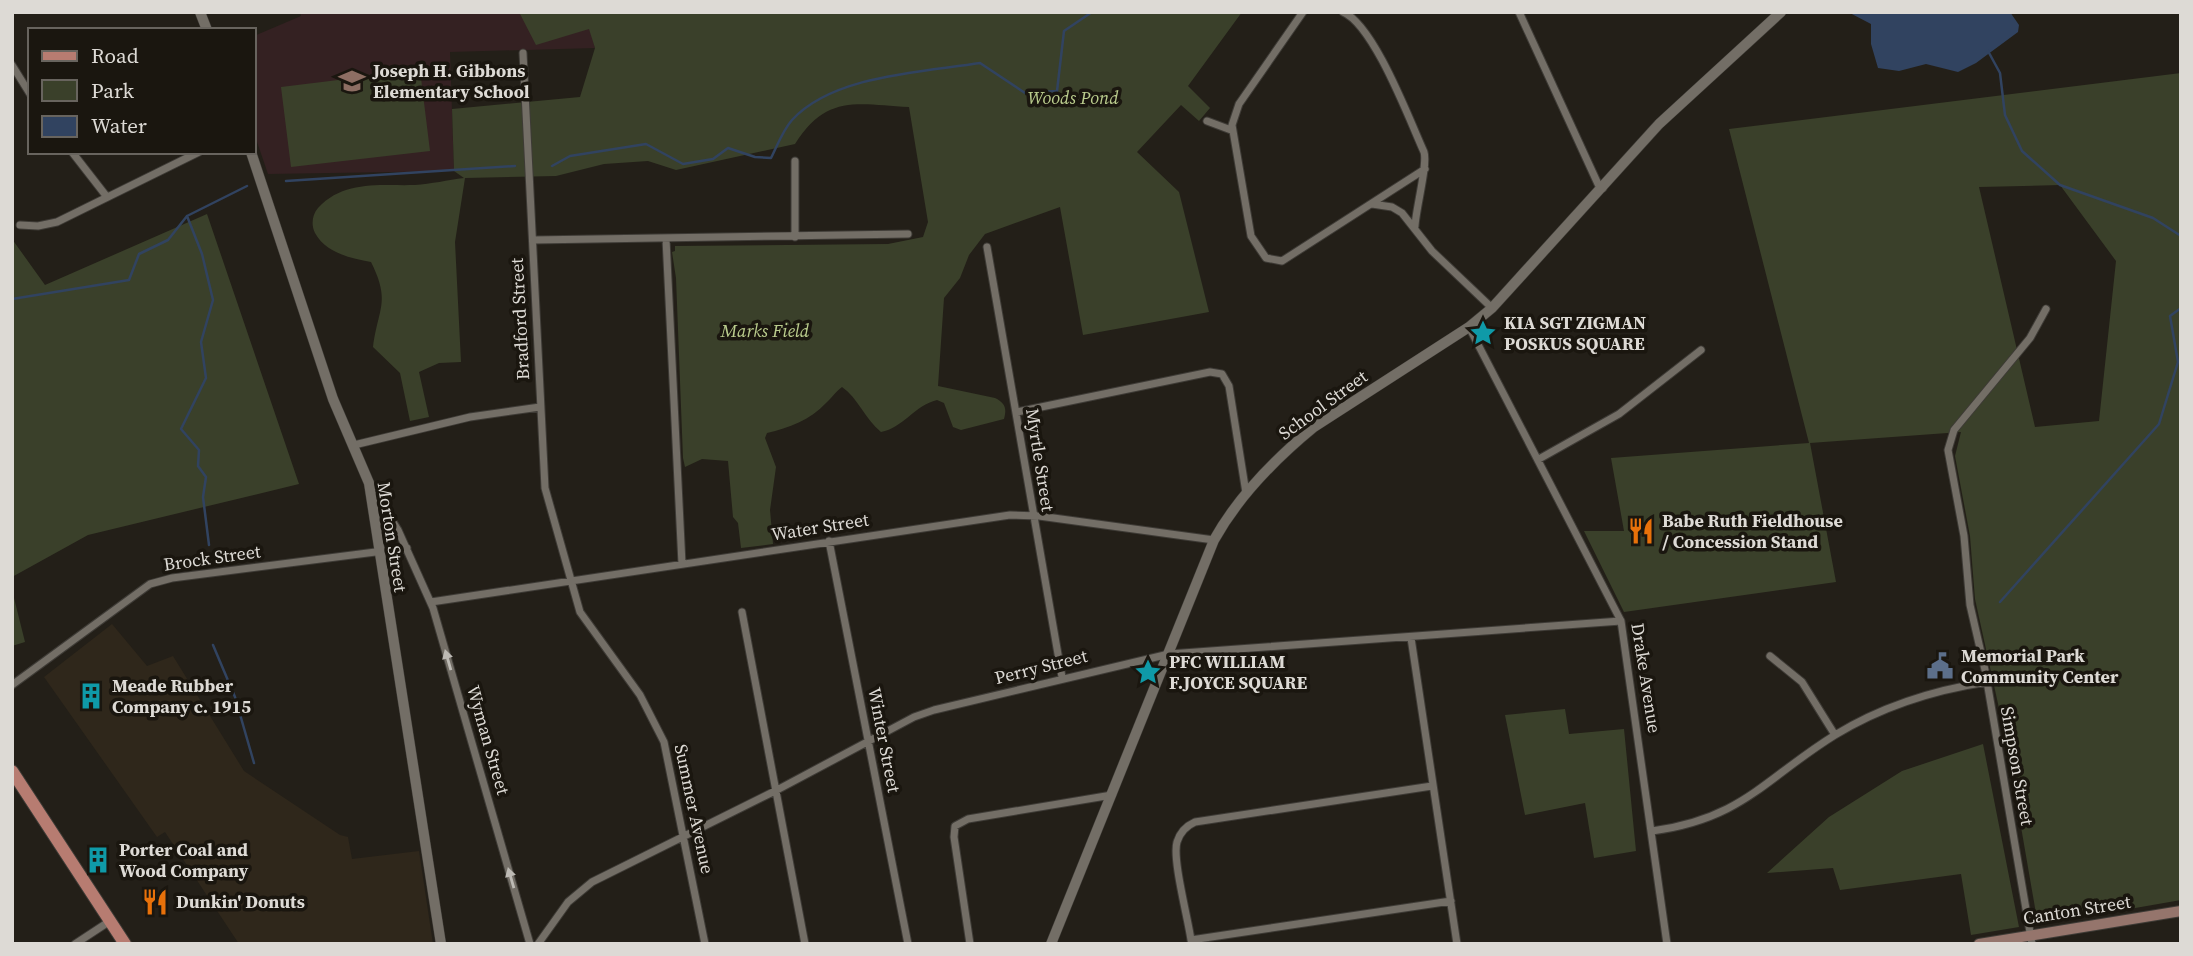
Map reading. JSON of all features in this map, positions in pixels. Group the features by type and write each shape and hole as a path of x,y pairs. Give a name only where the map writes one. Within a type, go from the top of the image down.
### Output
{"main road":[{"path":"12,771 125,944"},
{"name":"Canton Street","path":"1979,944 2031,939 2181,911"}],"street":[{"path":"1303,12 1239,104 1231,130 1251,236 1271,261 1282,261 1425,169"},
{"path":"1343,12 1356,19 1370,36 1424,152 1425,169 1416,200 1415,226"},
{"path":"1519,12 1598,184 1603,188"},
{"name":"School Street","path":"1051,944 1214,540 1246,493 1292,445 1314,427 1469,327 1492,308 1687,96 1781,12"},
{"name":"Bradford Street","path":"523,53 545,488 570,581"},
{"path":"12,65 28,91"},
{"path":"1207,121 1231,130"},
{"path":"74,154 107,197"},
{"path":"20,225 38,226 57,222 195,154"},
{"name":"Morton Street","path":"252,154 330,390 369,483 441,944"},
{"path":"795,161 795,237"},
{"path":"1370,204 1392,207 1415,226 1432,251 1492,308"},
{"path":"533,240 908,234"},
{"path":"666,239 682,564"},
{"name":"Myrtle Street","path":"987,247 1062,677"},
{"name":"Simpson Street","path":"2031,939 1987,682 1970,605 1964,536 1948,457 1949,440 1954,430 2030,338 2046,309"},
{"name":"Drake Avenue","path":"1469,327 1621,621 1667,944"},
{"path":"1539,459 1619,414 1701,350"},
{"path":"1017,412 1210,372 1222,374 1229,386 1246,493"},
{"path":"354,445 470,416 540,407"},
{"name":"Wyman Street","path":"369,483 407,548 431,602 530,944"},
{"name":"Water Street","path":"431,602 997,516 1032,515 1214,540"},
{"name":"Winter Street","path":"829,541 908,944"},
{"name":"Brock Street","path":"12,685 150,584 407,548"},
{"name":"Summer Avenue","path":"570,581 583,618 640,695 667,749 705,944"},
{"path":"743,612 806,944"},
{"name":"Perry Street","path":"538,944 555,917 583,888 914,717 934,710 1062,677 1169,654 1621,621"},
{"path":"1411,638 1457,944"},
{"path":"1770,656 1802,682 1835,735"},
{"path":"1652,831 1701,822 1733,808 1835,735 1871,716 1919,697 1987,682"},
{"path":"1432,786 1195,822 1181,832 1175,849 1192,942 1451,901"},
{"path":"970,944 954,837 955,826 968,819 1113,795"},
{"path":"75,944 110,921"}],"shaded area":[{"name":"Joseph H. Gibbons Elementary School","path":"300,12 586,12 595,48 450,52 454,171 268,174 256,139 256,35 301,16"},
{"path":"112,624 147,666 173,656 244,771 340,835 348,837 352,859 419,851 433,944 239,944 165,832 157,837 44,677"}],"green space":[{"path":"519,12 1242,12 1188,86 1210,108 1199,121 1181,105 1137,152 1179,192 1209,312 1083,335 1060,207 985,234 969,255 960,278 944,298 938,386 995,398 1004,406 1004,419 961,430 953,427 944,403 937,400 889,430 881,432 842,387 806,419 767,433 765,438 776,467 770,510 773,544 741,548 738,523 733,517 728,461 702,459 685,467 676,278 672,252 675,251 675,246 888,244 923,237 928,222 909,107 858,104 831,110 819,117 795,144 676,170 648,161 604,164 556,176 465,178 455,242 461,362 439,363 419,372 429,417 410,421 400,373 373,347 382,296 371,262 347,256 325,245 315,233 313,217 328,199 351,189 464,178 454,171 452,109 580,97 595,48 589,29 536,45"},
{"path":"420,70 430,151 291,167 281,87"},
{"path":"2181,73 2181,900 2038,925 2006,740 1975,599 1970,536 1955,456 1961,432 1810,443 1836,582 1624,612 1584,531 1624,531 1611,458 1809,443 1729,129","holes":["2060,185 2116,261 2099,421 2035,427 1979,187"]},
{"path":"207,214 299,484 88,535 12,577 12,239 45,285"},
{"path":"12,590 25,642 12,646"},
{"path":"1565,709 1569,734 1624,729 1636,851 1594,858 1585,803 1525,815 1505,715"},
{"path":"1983,744 2019,927 1971,935 1961,874 1840,890 1833,868 1767,873 1829,817 1902,771"}],"water":[{"path":"1848,12 2010,12 2019,25 2018,32 1976,63 1958,72 1926,64 1899,71 1878,68 1871,44 1871,24"}],"waterway":[{"path":"552,166 570,156 646,144 683,164 713,159 728,148 755,157 771,158 789,124 810,105 831,93 854,85 906,73 980,63 1025,93 1057,91 1064,31 1092,12"},
{"path":"1988,51 2000,73 2005,115 2022,151 2060,185 2153,218 2181,236"},
{"path":"286,181 515,166"},
{"path":"12,299 129,280 139,254 168,240 187,216 247,186"},
{"path":"187,216 202,254 213,300 201,342 206,378 181,429 199,450 198,466 206,477 203,497 209,545"},
{"path":"2000,602 2159,424 2178,362 2170,316 2181,308"},
{"path":"213,645 235,697 254,763"}],"place":[{"name":"Joseph H. Gibbons Elementary School","path":"352,81"},
{"name":"KIA SGT ZIGMAN POSKUS SQUARE","path":"1483,333"},
{"name":"Babe Ruth Fieldhouse / Concession Stand","path":"1641,531"},
{"name":"Memorial Park Community Center","path":"1940,666"},
{"name":"PFC WILLIAM F.JOYCE SQUARE","path":"1148,672"},
{"name":"Meade Rubber Company c. 1915","path":"91,696"},
{"name":"Porter Coal and Wood Company","path":"98,860"},
{"name":"Dunkin' Donuts","path":"155,902"}],"park label":[{"name":"Woods Pond","path":"1073,98"},
{"name":"Marks Field","path":"765,331"}]}
